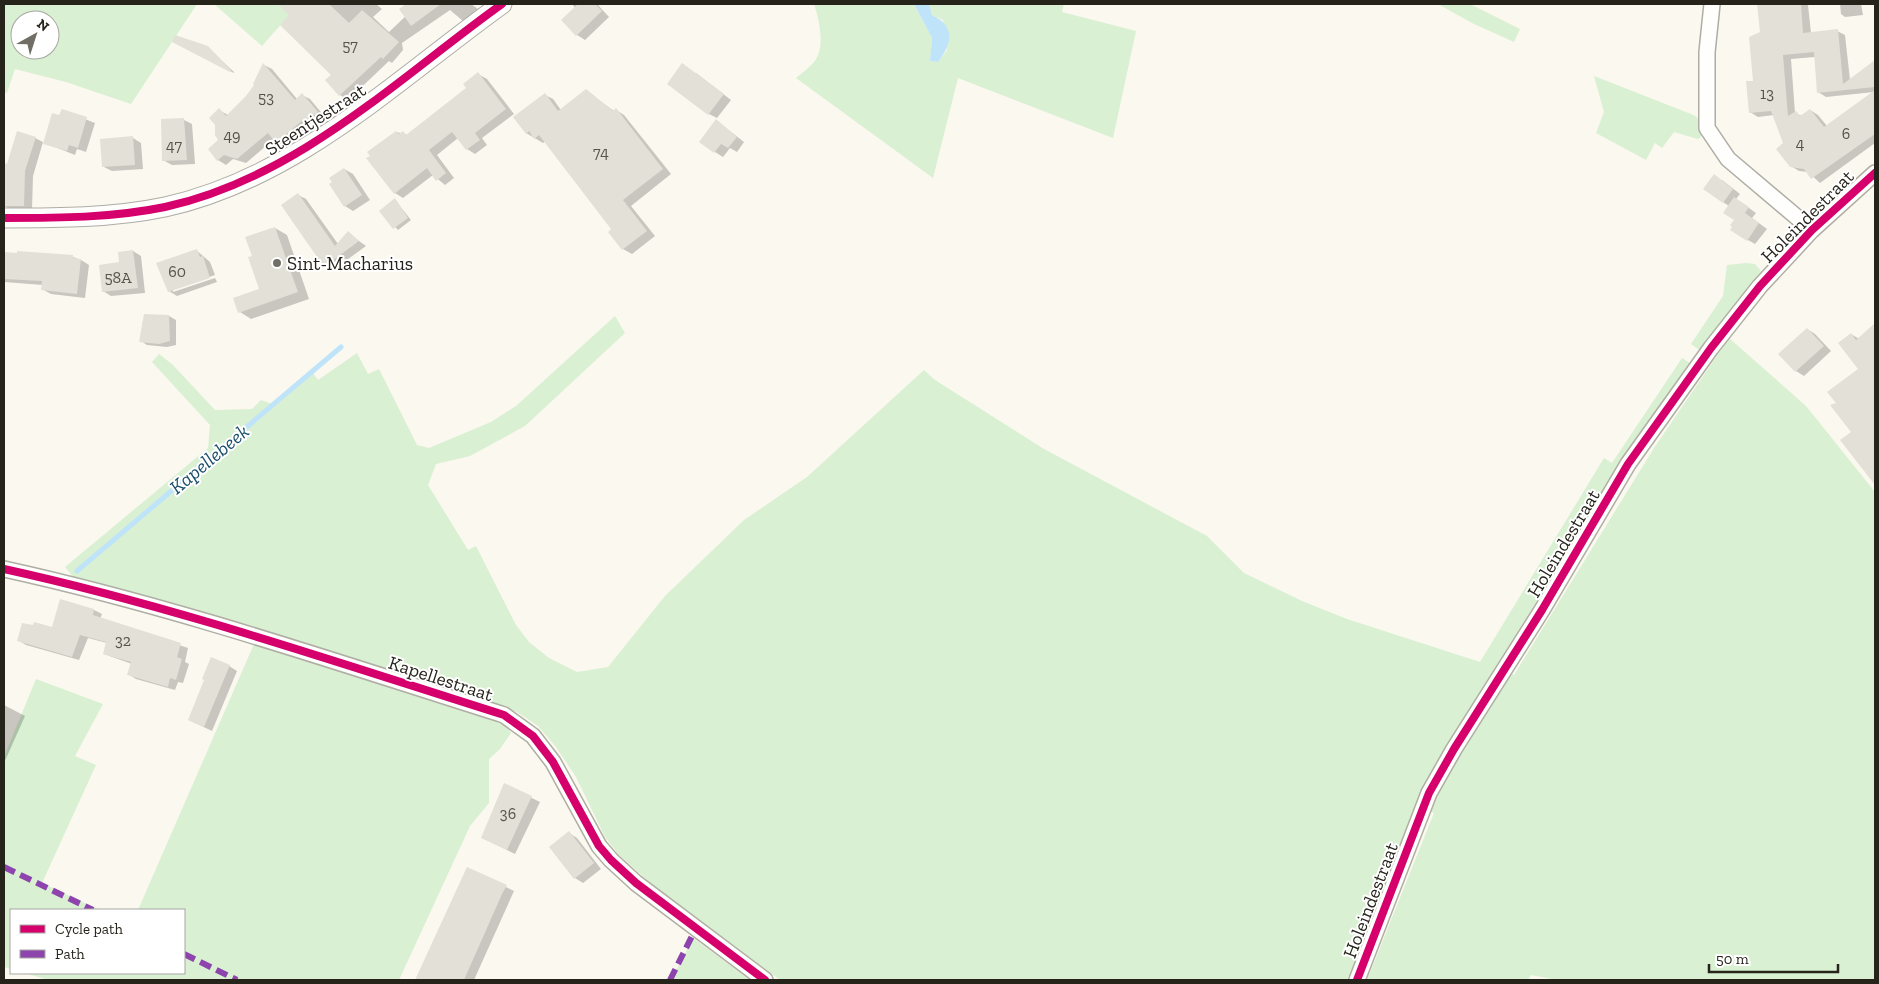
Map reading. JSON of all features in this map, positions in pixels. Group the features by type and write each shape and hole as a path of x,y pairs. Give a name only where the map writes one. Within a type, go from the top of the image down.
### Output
{"street":[{"name":"Steentjestraat","path":"4,218 97,217 166,207 230,187 288,160 357,113 502,4"},
{"path":"1712,4 1707,52 1706,128 1728,159 1812,230"},
{"name":"Holeindestraat","path":"1357,980 1393,892 1429,793 1454,749 1542,610 1628,464 1711,348 1760,286 1812,230 1875,173"},
{"name":"Kapellestraat","path":"4,569 87,589 238,631 504,716 533,736 554,762 599,846 611,860 636,883 765,980"}],"green space":[{"path":"4,4 197,4 131,104 66,82 15,69 7,93 4,92"},
{"path":"214,4 299,4 262,46"},
{"path":"814,4 914,4 932,38 930,61 938,62 947,50 943,20 932,15 929,4 1064,4 1062,12 1136,31 1113,138 958,78 933,178 796,78 814,62 820,49 818,17"},
{"path":"1438,4 1470,4 1520,29 1514,42 1472,23"},
{"path":"1594,76 1697,117 1703,135 1698,139 1674,132 1662,148 1655,143 1646,160 1596,133 1604,112"},
{"path":"1755,264 1761,271 1701,351 1691,344 1723,296 1727,265"},
{"path":"615,316 625,333 525,426 470,456 436,464 428,485 468,550 476,546 516,625 529,642 549,658 577,672 608,667 665,596 744,520 807,477 924,370 935,380 1044,449 1207,536 1244,573 1302,601 1347,619 1480,662 1604,458 1612,463 1682,358 1690,363 1619,468 1497,665 1514,675 1654,448 1729,338 1806,406 1875,492 1875,980 1557,980 1531,975 1528,980 1367,980 1434,813 1416,806 1381,903 1347,980 780,980 654,886 618,854 605,837 576,777 556,747 538,726 517,712 286,638 74,578 65,567 208,448 210,425 152,362 159,354 172,364 215,410 252,409 261,400 272,404 311,370 318,380 357,353 368,374 379,369 417,445 429,448 491,422 516,406"},
{"path":"254,644 490,718 506,726 511,733 500,749 489,759 489,803 470,826 399,980 49,980 28,974 185,974 185,909 138,909"},
{"path":"36,679 103,704 75,756 96,765 42,883 98,909 10,909 10,969 4,967 4,757"},
{"path":"693,938 750,980 671,980"}],"water":[{"path":"914,4 929,4 932,15 940,19 948,30 949,42 938,62 930,61 932,38"}],"building":[{"path":"278,4 329,4 349,23 362,10 399,42 383,59 381,57 339,96 325,80 331,75 280,25 289,15"},
{"path":"406,4 441,4 411,26 399,9"},
{"path":"578,4 595,4 602,11 576,36 561,20"},
{"path":"1757,4 1801,4 1803,33 1838,29 1843,84 1875,60 1875,87 1817,93 1814,52 1783,55 1788,116 1796,111 1800,116 1810,109 1824,127 1875,90 1875,134 1811,179 1804,169 1790,167 1776,149 1783,143 1771,111 1749,113 1746,81 1753,81 1749,37 1760,32"},
{"path":"175,35 208,46 231,70 230,72 172,42"},
{"path":"263,63 295,100 302,93 318,112 307,120 305,118 276,143 268,133 237,159 224,155 217,161 208,149 218,140 215,135 215,125 209,118 219,108 226,116 246,96 254,85"},
{"path":"682,63 724,94 708,115 667,84"},
{"path":"478,72 506,109 475,133 480,140 466,150 452,132 429,150 446,173 436,181 427,168 394,194 366,158 370,156 367,152 396,131 399,134 403,131 406,135 466,88 463,84"},
{"path":"586,89 613,111 616,108 663,169 623,200 647,231 622,250 608,232 611,229 539,135 534,139 529,131 526,134 513,117 545,93 558,111"},
{"path":"62,109 87,117 78,148 69,145 67,151 43,144 52,113 59,115"},
{"path":"184,118 187,160 162,161 161,119"},
{"path":"716,119 737,137 728,148 721,144 714,153 699,142"},
{"path":"17,131 36,137 25,171 24,206 4,206 4,163 7,164"},
{"path":"133,136 135,165 102,167 100,139"},
{"path":"344,168 362,195 344,207 329,184 332,182 329,178"},
{"path":"1714,174 1733,189 1723,203 1703,189"},
{"path":"298,193 335,246 348,231 359,241 324,267 281,205"},
{"path":"1734,197 1749,207 1745,213 1759,223 1747,241 1730,230 1732,227 1730,225 1734,220 1723,213"},
{"path":"395,198 408,218 393,229 379,211"},
{"name":"Sint-Macharius","path":"275,227 298,292 238,313 233,298 259,289 248,257 252,256 245,237"},
{"path":"197,249 200,257 203,256 210,278 168,292 156,263"},
{"path":"133,250 138,288 102,292 99,265 119,262 118,252"},
{"path":"17,251 73,255 73,258 81,259 77,294 41,290 42,281 4,279 4,252 17,253"},
{"path":"144,314 169,315 170,341 159,344 139,342"},
{"path":"1875,323 1875,485 1840,440 1851,432 1830,405 1836,403 1827,392 1858,369 1838,343 1851,333 1856,340"},
{"path":"1807,328 1824,346 1795,372 1778,354"},
{"path":"60,599 94,609 93,615 181,643 177,657 182,659 176,680 170,678 168,687 127,675 131,662 103,654 106,642 80,635 72,657 17,641 22,623 33,625 34,622 52,627"},
{"path":"211,657 230,665 204,727 188,720"},
{"path":"504,783 532,796 507,850 481,838"},
{"path":"569,831 594,863 574,879 549,847"},
{"path":"467,867 507,885 464,980 415,980"}],"waterway":[{"name":"Kapellebeek","path":"77,571 341,347"}],"marked path":[{"path":"4,867 91,909"},
{"path":"670,980 696,928"},
{"path":"185,954 237,980"}],"cycle path":[{"path":"4,218 85,217 145,211 213,193 258,174 302,150 343,123 502,4"},
{"path":"1357,980 1429,793 1454,749 1542,610 1628,464 1711,348 1760,286 1812,230 1875,173"},
{"path":"4,569 130,600 193,618 504,715 533,736 553,762 599,846 611,860 636,883 765,980"}],"place":[{"name":"Sint-Macharius","path":"277,263"}]}
